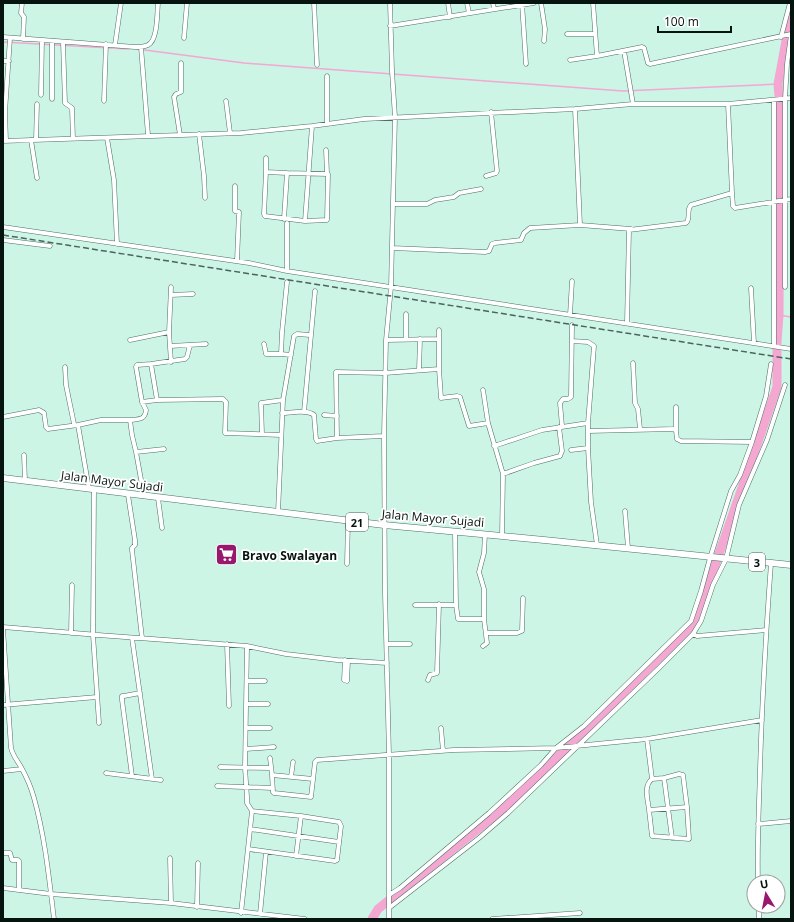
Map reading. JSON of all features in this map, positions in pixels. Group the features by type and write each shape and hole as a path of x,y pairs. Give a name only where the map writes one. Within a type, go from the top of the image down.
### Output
{"highway":[{"name":"Jalan Mayor Sujadi","path":"3,478 144,497 384,525 791,565"}],"street":[{"path":"22,3 21,13 24,17 23,39"},
{"path":"115,45 121,3"},
{"path":"3,37 10,41 23,39 63,45 106,44 141,49 150,45 156,33 158,3"},
{"path":"184,38 187,3"},
{"path":"314,3 318,65"},
{"path":"389,919 389,755 384,525 384,436 386,340 391,287 395,117 390,3"},
{"path":"448,3 450,17"},
{"path":"467,3 469,13"},
{"path":"493,3 494,9"},
{"path":"390,26 534,3"},
{"path":"541,3 545,29 544,41"},
{"path":"593,3 597,56"},
{"path":"782,37 790,3"},
{"path":"522,4 526,64"},
{"path":"567,34 595,34"},
{"path":"570,60 624,51 642,46 644,48 648,63 650,64 790,35 787,64 780,100 776,202 775,346"},
{"path":"10,41 4,141 230,133 395,117 633,104 728,104 791,98"},
{"path":"41,95 42,42"},
{"path":"52,43 52,99"},
{"path":"104,101 106,44"},
{"path":"63,45 65,103 72,108 73,139"},
{"path":"141,49 148,135"},
{"path":"624,51 633,104"},
{"path":"3,61 9,61"},
{"path":"180,135 174,97 176,94 181,92 181,63"},
{"path":"327,76 327,124"},
{"path":"226,100 230,133"},
{"path":"780,100 785,200 785,287"},
{"path":"36,140 37,104"},
{"path":"728,104 733,206 735,208 791,199"},
{"path":"575,108 580,225"},
{"path":"486,176 496,173 497,171 491,112"},
{"path":"305,221 312,126"},
{"path":"199,134 205,198"},
{"path":"107,138 114,180 117,244"},
{"path":"31,140 37,178"},
{"path":"266,158 264,216 286,221 326,220 328,174 326,150"},
{"path":"266,172 327,173"},
{"path":"286,173 287,271"},
{"path":"235,186 235,211 244,212"},
{"path":"393,204 427,204 435,200 454,197 459,193 481,189"},
{"path":"392,248 489,252 492,244 521,240 524,233 530,228 580,225 630,229 686,224 688,221 688,208 690,205 732,193"},
{"path":"237,262 239,212"},
{"path":"3,227 237,262 791,349"},
{"path":"627,323 630,229"},
{"path":"3,240 50,246"},
{"path":"570,315 572,281"},
{"path":"282,354 282,332 287,282"},
{"path":"171,287 169,332 171,362"},
{"path":"751,288 754,343"},
{"path":"304,412 315,291"},
{"path":"171,295 193,294"},
{"path":"406,314 406,339"},
{"path":"503,474 560,456 562,451 560,403 571,397 572,325"},
{"path":"439,330 441,398 460,397 467,424 469,426 488,423"},
{"path":"130,340 169,332"},
{"path":"278,512 283,400 291,355 295,334 310,335"},
{"path":"419,370 420,339"},
{"path":"386,340 439,339"},
{"path":"572,341 588,342 594,346 588,423 588,448 591,502 597,545"},
{"path":"170,346 206,344"},
{"path":"264,344 266,354 291,355"},
{"path":"3,417 39,410 44,413 46,427 48,429 101,420 141,419 144,417 146,410 142,402 136,368 137,366 185,359 190,345"},
{"path":"633,363 634,400 638,409 640,429"},
{"path":"151,364 157,400"},
{"path":"389,896 490,813 557,748 584,726 691,621 731,491 740,475 752,442 766,396 771,364"},
{"path":"65,367 66,385 91,489 92,635 99,723"},
{"path":"337,438 336,372 385,373 439,369"},
{"path":"389,907 479,838 513,808 575,746 660,667 693,634 701,621 713,585 725,558 739,505 767,440 785,385"},
{"path":"483,390 488,423 503,474 502,536"},
{"path":"142,402 157,400 223,399 226,402 225,433 281,435"},
{"path":"262,434 262,403 283,400"},
{"path":"676,407 677,438 681,441 752,442"},
{"path":"282,413 304,412 314,415 317,441 337,438 384,436"},
{"path":"324,415 337,416"},
{"path":"130,420 144,497"},
{"path":"494,446 534,432 561,426 588,423"},
{"path":"588,431 640,429 676,430"},
{"path":"571,450 588,448"},
{"path":"136,452 164,449"},
{"path":"24,455 25,481"},
{"path":"128,494 135,540 135,545 132,550 142,638"},
{"path":"158,498 162,528"},
{"path":"625,512 628,548"},
{"path":"347,564 348,521"},
{"path":"455,532 456,605 458,619 484,619"},
{"path":"483,646 487,643 484,619 484,589 479,572 484,552 485,534"},
{"path":"758,874 757,851 762,720 771,563"},
{"path":"71,633 72,585"},
{"path":"486,633 517,633 522,631 523,598"},
{"path":"428,680 430,675 437,673 439,604"},
{"path":"415,605 456,605"},
{"path":"54,919 40,822 33,796 22,769 11,748 3,628 227,644 247,646 286,654 387,663"},
{"path":"693,634 697,636 766,630"},
{"path":"132,638 152,779"},
{"path":"227,644 229,706"},
{"path":"387,644 410,644"},
{"path":"241,913 252,811 248,803 246,768 247,646"},
{"path":"247,681 264,681"},
{"path":"132,776 122,696 140,693"},
{"path":"3,705 96,697"},
{"path":"246,704 268,704"},
{"path":"270,758 272,788 274,793 310,798 315,762 317,760 442,751 557,748 647,739 762,720"},
{"path":"246,728 270,728"},
{"path":"441,728 442,751"},
{"path":"647,739 652,779"},
{"path":"246,749 274,747"},
{"path":"292,777 293,762"},
{"path":"220,767 271,768"},
{"path":"3,771 22,769"},
{"path":"106,773 161,780"},
{"path":"679,774 683,775 690,838 688,840 652,836 647,786 652,779 664,778 679,774"},
{"path":"272,775 313,779"},
{"path":"664,778 672,838"},
{"path":"217,786 272,788"},
{"path":"649,810 687,807"},
{"path":"248,849 335,861 337,860 341,826 339,822 252,811"},
{"path":"296,856 301,816"},
{"path":"758,824 791,821"},
{"path":"250,829 339,842"},
{"path":"260,914 266,852"},
{"path":"3,853 10,853 12,860 19,860 18,890"},
{"path":"170,858 171,903"},
{"path":"197,907 198,863"},
{"path":"3,888 51,894 171,903 241,913 304,919"},
{"path":"492,919 580,913"}],"waterway":[{"path":"372,919 378,909 509,804 695,623 777,387 777,342 779,315 780,107 778,84 791,14"},
{"path":"3,42 129,49"},
{"path":"137,49 244,63 623,91 778,84"},
{"path":"779,315 791,317"}],"railway":[{"path":"3,235 791,359"}],"place":[{"name":"Bravo Swalayan","path":"227,555"}]}
